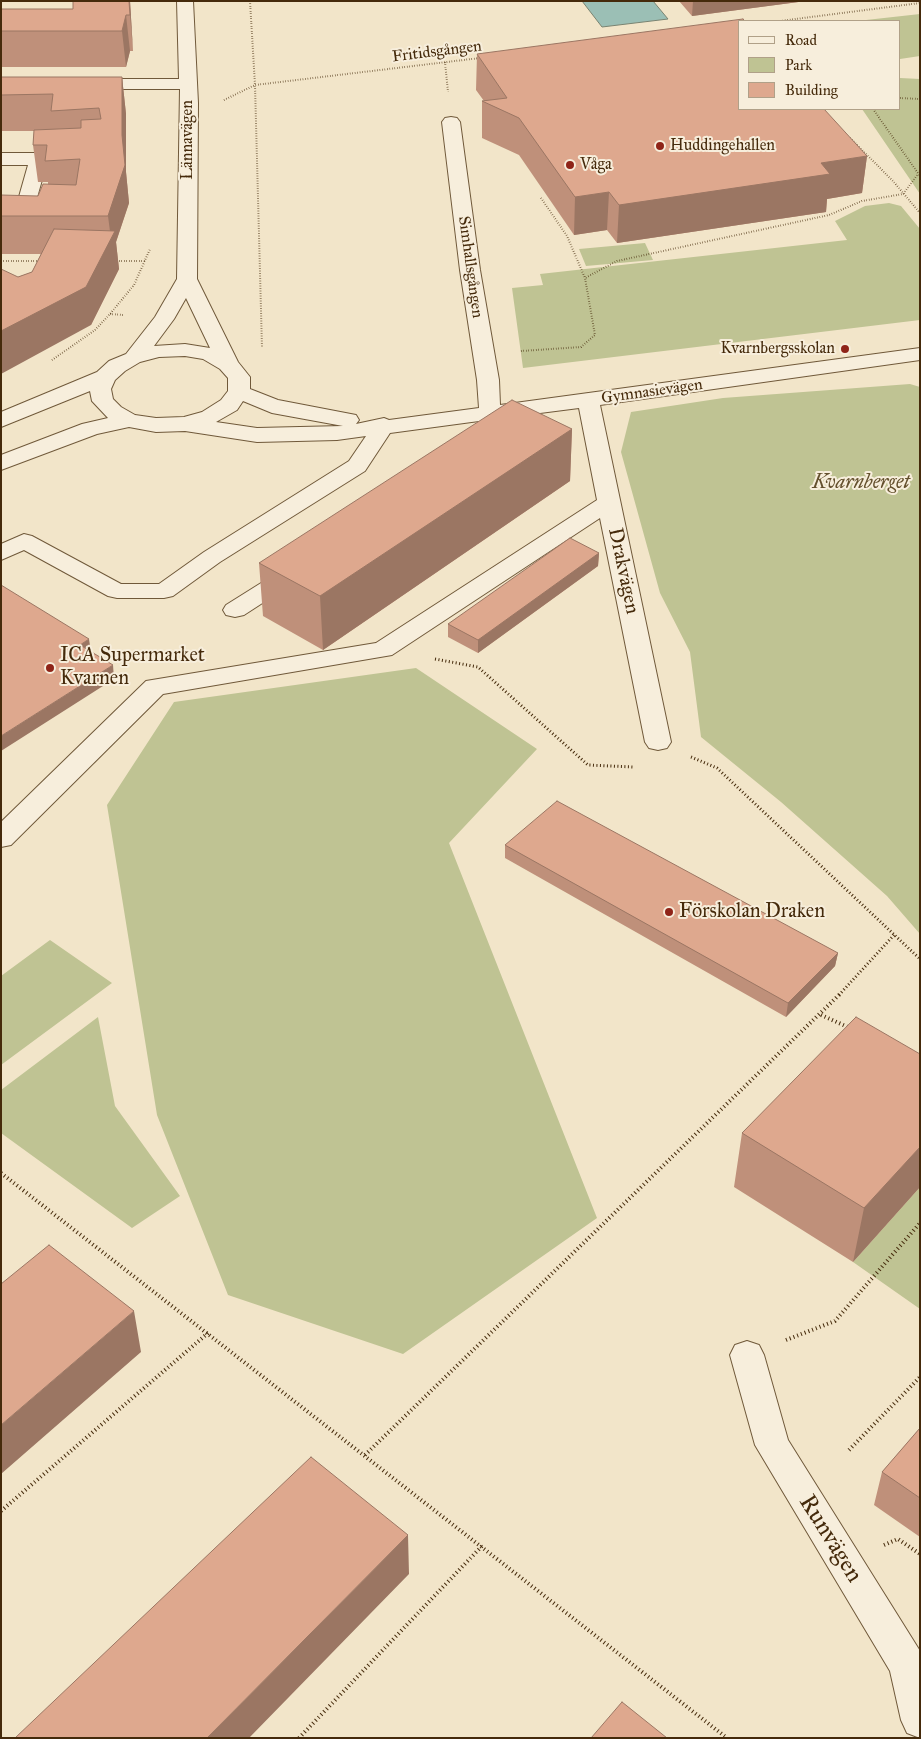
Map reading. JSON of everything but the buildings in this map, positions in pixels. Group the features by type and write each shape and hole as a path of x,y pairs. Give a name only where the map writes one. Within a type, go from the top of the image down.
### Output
{"street":[{"name":"Lännavägen","path":"185,1 186,84 189,103 187,279 228,364 239,377 239,392"},
{"path":"70,84 186,84"},
{"name":"Simhallsgången","path":"451,122 483,353 490,412 492,450"},
{"path":"1,159 39,159 23,218"},
{"name":"Lännavägen","path":"133,358 164,319 187,279"},
{"path":"1,420 105,377 117,366 133,358 158,351 185,350 209,354 228,364"},
{"name":"Gymnasievägen","path":"185,424 256,435 337,433 384,425 588,401 920,354"},
{"path":"105,377 100,389 103,401 113,412 129,420 156,425 185,424 210,417 229,405 239,392"},
{"name":"Gymnasievägen","path":"239,392 272,406 384,425"},
{"name":"Drakvägen","path":"588,401 658,742"},
{"path":"1,463 90,429 129,420"},
{"path":"1,553 24,541 117,591 164,591 212,557 357,466 384,425"},
{"path":"1,838 155,687 382,650 609,502"},
{"path":"235,610 315,560"},
{"name":"Runvägen","path":"747,1355 772,1445 908,1666 920,1720"}],"path":[{"path":"250,1 255,85 263,353"},
{"path":"788,20 920,3"},
{"name":"Fritidsgången","path":"255,85 483,58"},
{"path":"901,98 920,99"},
{"path":"585,278 617,261 829,215 862,201 903,194 919,175 874,110"},
{"path":"847,136 920,213"},
{"path":"483,353 581,347 595,336 585,278 567,236 541,198"},
{"path":"50,362 95,330 134,285 151,246"},
{"path":"1,261 49,261"},
{"path":"107,261 145,261"},
{"path":"382,650 478,667 588,765 649,768 658,742 717,768 920,959"},
{"path":"364,1455 821,1015 894,935"},
{"path":"821,1015 857,1031"},
{"path":"1,1173 728,1738"},
{"path":"747,1355 835,1321 920,1223"},
{"path":"1,1510 208,1333"},
{"path":"849,1450 920,1377"},
{"path":"298,1738 482,1546"}],"green space":[{"path":"920,14 920,56 901,59 901,20 866,20"},
{"path":"901,78 920,79 920,194 863,110 901,110"},
{"path":"889,203 901,206 920,229 920,320 523,368 512,288 543,285 540,274 847,240 835,221 865,206"},
{"path":"645,243 653,260 586,266 579,249"},
{"name":"Kvarnberget","path":"910,384 920,387 920,934 887,896 781,802 701,737 690,652 660,593 621,452 631,412 723,398"},
{"path":"416,668 537,749 449,843 597,1218 403,1354 228,1295 157,1115 107,805 174,702"},
{"path":"50,940 112,983 1,1065 1,976"},
{"path":"98,1017 115,1106 180,1196 132,1228 1,1133 1,1090"},
{"path":"920,1187 920,1309 853,1262"}],"water":[{"path":"582,1 653,1 668,19 602,27"}],"place":[{"name":"Huddingehallen","path":"660,146"},
{"name":"Våga","path":"570,165"},
{"name":"Kvarnbergsskolan","path":"845,349"},
{"name":"ICA Supermarket Kvarnen","path":"50,668"},
{"name":"Förskolan Draken","path":"669,912"}]}
